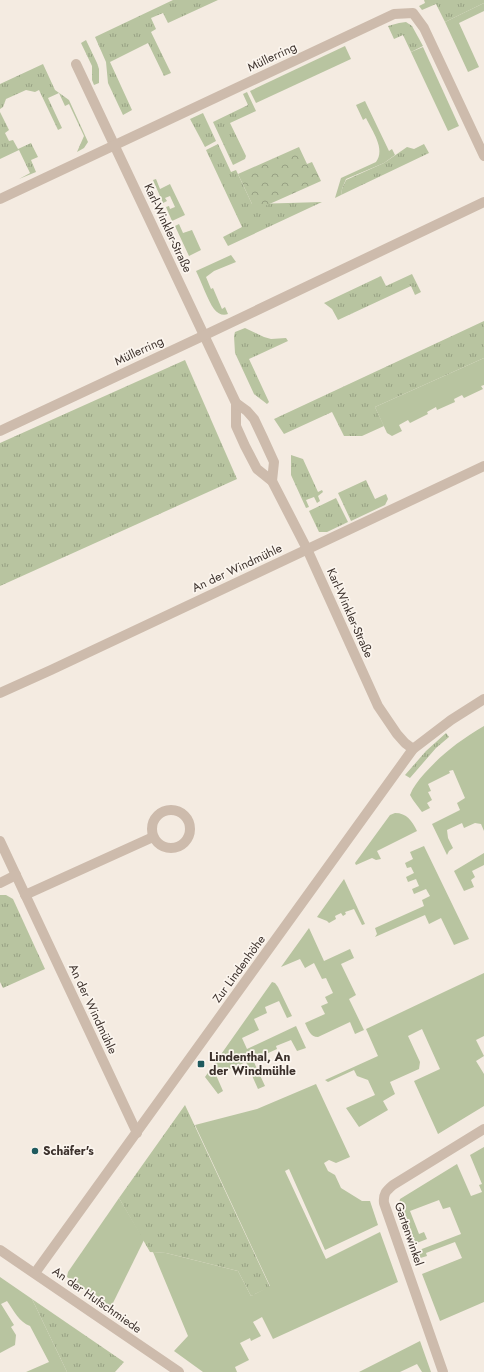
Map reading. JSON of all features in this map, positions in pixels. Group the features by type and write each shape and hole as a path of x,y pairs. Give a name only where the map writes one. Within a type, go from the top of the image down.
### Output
{"street":[{"name":"Müllerring","path":"0,199 394,14 413,13 424,28 484,156"},
{"name":"Karl-Winkler-Straße","path":"76,64 236,403 236,426 245,446 257,469 272,481 307,549 378,706 397,734 413,749"},
{"name":"Müllerring","path":"0,430 205,335 484,202"},
{"name":"Karl-Winkler-Straße","path":"236,403 247,411 254,419 263,438 274,462 272,481"},
{"name":"An der Windmühle","path":"0,693 52,670 484,466"},
{"name":"Zur Lindenhöhe","path":"35,1273 413,749 451,720 484,700"},
{"path":"26,895 153,837"},
{"name":"An der Windmühle","path":"0,841 137,1133"},
{"path":"0,883 16,875"},
{"name":"Gartenwinkel","path":"443,1372 384,1203 384,1198 385,1193 393,1185 484,1129"},
{"name":"An der Hufschmiede","path":"0,1250 179,1372"}],"green space":[{"path":"173,0 218,0 168,23 163,13 151,18 156,29 151,32 171,73 164,76 148,43 110,62 132,110 123,115 108,83 106,62 95,37"},
{"path":"424,0 484,0 484,3 445,22 436,4 422,10 419,6 425,3"},
{"path":"484,3 484,11 459,23 479,67 468,72 445,22"},
{"path":"406,22 412,26 423,46 411,52 403,35 394,39 388,26"},
{"path":"86,40 99,69 99,83 94,85 92,80 92,66 81,43"},
{"path":"345,46 351,59 256,103 250,91"},
{"path":"423,47 459,126 448,131 411,52"},
{"path":"43,64 55,90 69,100 88,142 84,148 77,152 84,136 69,104 65,106 59,93 48,98 62,128 58,130 39,90 35,92 26,90 6,99 3,107 0,109 0,84"},
{"path":"247,92 256,111 230,123 246,156 245,159 233,165 213,122 248,105 243,94"},
{"path":"365,101 389,151 392,149 395,155 384,163 346,179 341,195 335,198 341,178 376,162 379,157 380,151 377,140 366,118 363,120 356,105"},
{"path":"0,112 9,130 5,133 9,141 13,140 18,149 31,143 38,157 31,160 36,172 19,179 30,173 19,150 0,159"},
{"path":"203,113 216,141 205,147 190,119"},
{"path":"218,144 231,172 236,170 252,204 322,202 228,246 223,237 242,227 206,150"},
{"path":"424,144 429,153 341,195 346,180 384,163 407,147 414,149"},
{"path":"299,147 307,164 312,162 321,181 265,206 252,204 238,174"},
{"path":"156,179 160,189 170,184 185,215 172,221 166,207 169,206 170,209 175,207 170,196 165,198 167,201 163,203 153,180"},
{"path":"179,224 183,233 192,230 201,250 189,256 175,226"},
{"path":"231,255 236,262 214,271 206,277 211,289 213,288 222,309 225,307 228,314 222,315 214,309 196,271"},
{"path":"412,274 421,292 415,295 411,286 338,320 332,309 324,303 381,276 386,286"},
{"path":"484,321 484,358 375,407 384,426 362,436 344,436 332,412 284,434 274,419"},
{"path":"245,328 264,337 271,339 286,338 288,341 249,359 269,402 267,404 254,394 235,353 235,332"},
{"path":"484,358 484,385 481,386 483,389 464,398 462,395 454,399 455,402 437,410 436,407 427,412 428,414 410,423 408,420 399,425 402,431 392,436 387,433 375,407"},
{"path":"185,360 237,479 0,586 0,443"},
{"path":"291,455 303,459 318,492 322,490 323,492 318,496 320,501 317,503 314,497 306,500 309,507 306,508 291,475"},
{"path":"366,480 375,499 386,494 388,499 385,505 351,521 338,493"},
{"path":"336,498 348,522 327,532 319,532 309,511"},
{"path":"484,726 484,831 481,824 475,823 464,828 462,823 447,830 448,838 453,848 447,855 432,824 460,810 457,803 465,798 453,770 428,784 431,791 428,792 432,800 427,803 430,808 422,812 410,795 420,779 438,759 459,742"},
{"path":"446,733 449,737 436,748 410,778 405,775 426,751"},
{"path":"395,813 403,814 409,818 417,831 377,851 381,859 376,860 372,858 356,865 355,863 390,815"},
{"path":"424,846 469,939 454,945 441,918 429,924 425,915 375,937 377,934 375,928 424,906 422,900 430,896 426,889 414,894 412,889 419,886 416,879 408,882 406,877 414,873 411,867 407,868 405,863 413,859 410,852"},
{"path":"484,853 484,865 472,871 475,877 471,880 474,887 464,891 454,871"},
{"path":"344,879 365,924 362,925 354,909 345,912 346,914 343,916 341,913 335,916 336,919 329,923 317,917"},
{"path":"0,895 6,895 13,899 45,969 3,988 0,982"},
{"path":"309,928 324,961 350,949 354,958 341,964 356,995 349,999 364,1030 355,1034 350,1022 318,1037 313,1036 308,1030 305,1023 325,1014 321,1006 328,1003 325,997 333,993 326,978 322,979 314,963 305,968 300,959 281,967"},
{"path":"484,973 484,1036 476,1040 484,1056 476,1061 484,1074 484,1106 438,1134 414,1081 440,1069 422,1029 408,1036 420,1062 419,1069 390,1082 395,1094 383,1101 388,1110 359,1127 346,1108 375,1095 368,1080 357,1076 354,1070 328,1082 325,1080 378,1056 366,1029"},
{"path":"272,982 278,987 292,1016 287,1018 279,1001 265,1007 267,1013 254,1019 259,1030 242,1038 247,1049 296,1026 306,1048 297,1051 291,1040 276,1046 277,1049 253,1060 265,1086 258,1089 246,1062 216,1075 223,1091 218,1094 205,1077"},
{"path":"316,1084 350,1157 336,1163 329,1160 324,1163 328,1171 335,1175 341,1188 362,1201 370,1201 378,1225 325,1250 289,1169 285,1171 326,1259 380,1232 398,1282 273,1339 262,1317 253,1322 261,1336 251,1341 250,1338 240,1343 249,1360 235,1367 237,1372 203,1372 174,1351 188,1336 153,1252 166,1253 238,1271 251,1296 270,1286 195,1125 257,1109"},
{"path":"185,1105 270,1287 251,1296 238,1271 166,1253 150,1252 119,1198"},
{"path":"484,1147 484,1302 440,1321 422,1274 462,1258 455,1242 426,1253 427,1256 417,1259 414,1252 461,1234 450,1207 443,1209 439,1200 410,1211 419,1234 424,1232 427,1239 412,1245 398,1208 400,1199 457,1164 471,1196 482,1192 479,1185 482,1184 470,1155"},
{"path":"119,1198 144,1240 111,1307 67,1277 68,1272"},
{"path":"0,1277 32,1299 67,1372 26,1372 49,1362 30,1326 20,1319 7,1301 1,1304 14,1325 11,1327 16,1335 15,1345 0,1353"},
{"path":"32,1299 124,1362 115,1372 67,1372"},
{"path":"420,1341 431,1372 422,1372 417,1364 400,1372 359,1372"}],"place":[{"name":"Lindenthal, An der Windmühle","path":"201,1064"},
{"name":"Schäfer's","path":"35,1151"}]}
